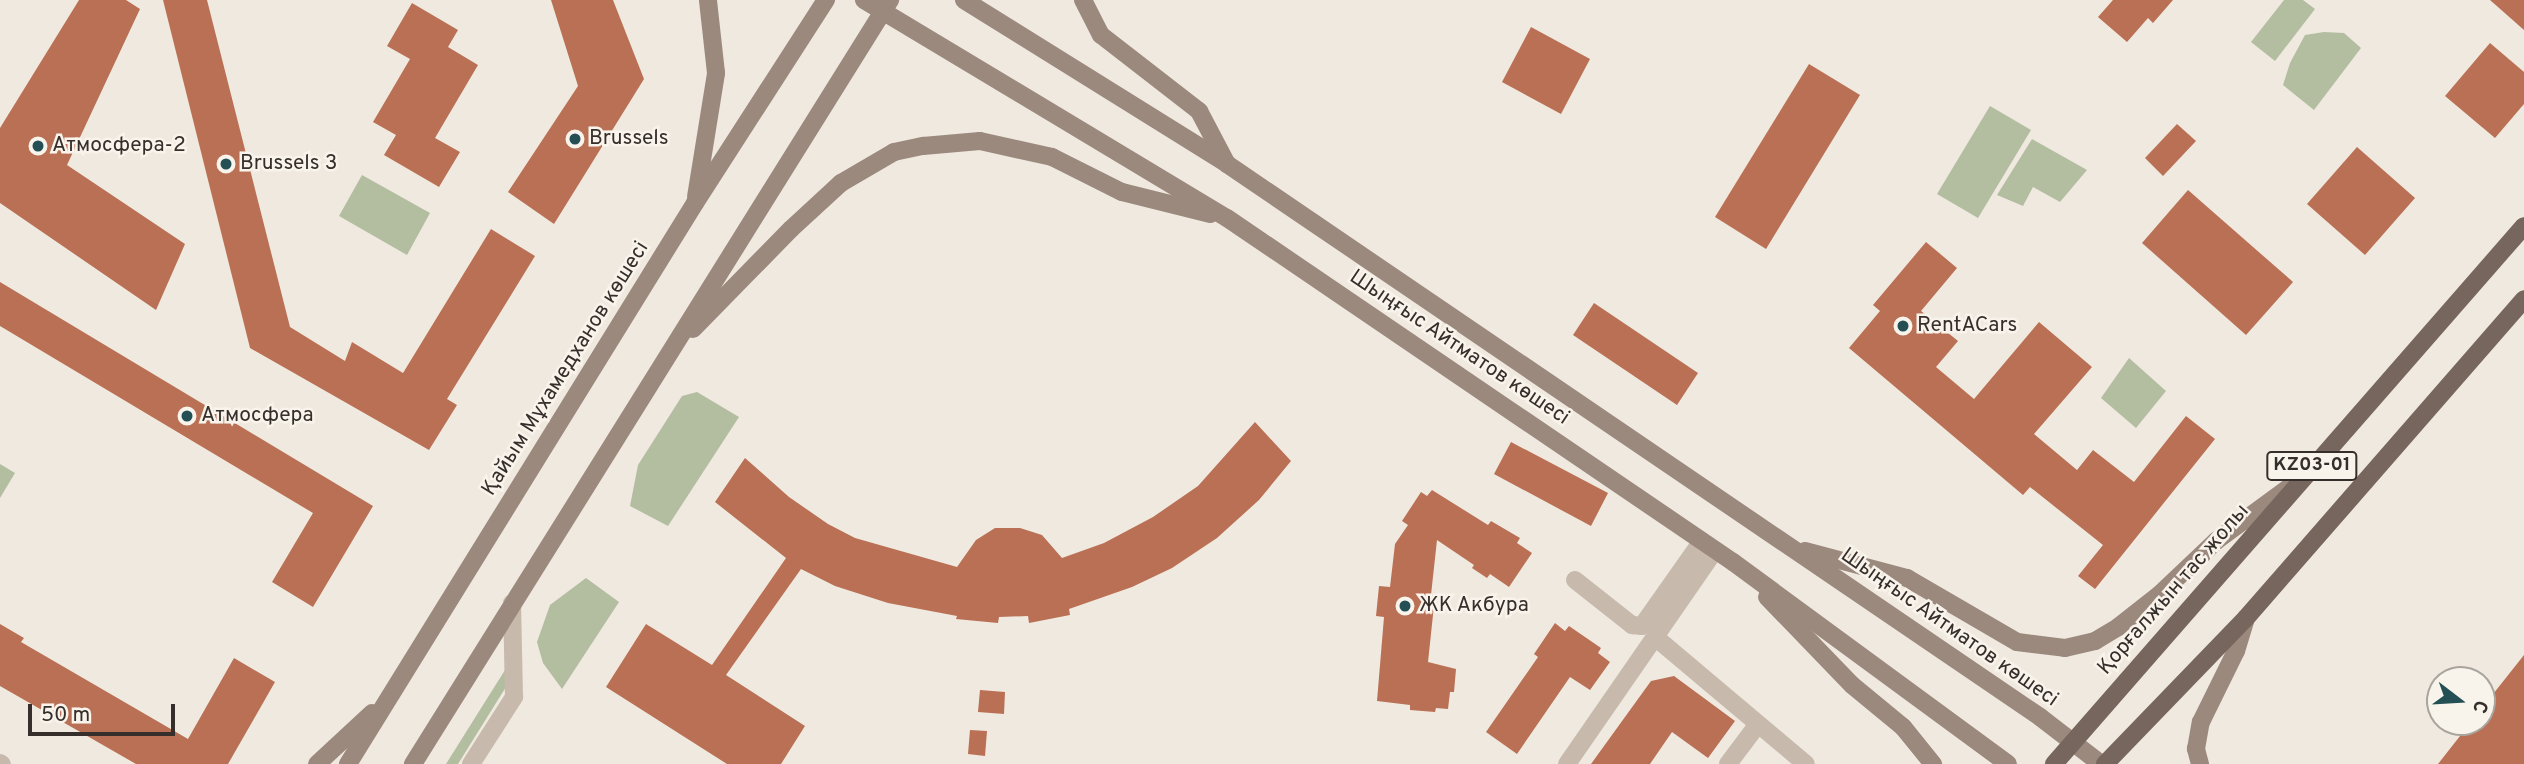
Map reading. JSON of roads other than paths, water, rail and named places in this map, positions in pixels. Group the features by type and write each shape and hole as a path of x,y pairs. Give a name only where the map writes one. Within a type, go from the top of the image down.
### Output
{"main road":[{"path":"695,203 716,73 708,0"},
{"name":"Қайым Мұхамедханов көшесі","path":"348,764 695,203 826,0"},
{"name":"Шыңғыс Айтматов көшесі","path":"864,0 887,6 1227,218 1709,545 2008,764"},
{"name":"Шыңғыс Айтматов көшесі","path":"964,0 1227,164 1792,547 2103,764"},
{"path":"1083,0 1101,35 1199,111 1227,164"},
{"path":"412,764 887,6"},
{"path":"668,354 791,229 841,183 894,152 923,146 980,141 1052,157 1122,192 1227,218"},
{"name":"Қорғалжын тас жолы","path":"2053,764 2524,226"},
{"name":"KZ03-01","path":"2103,764 2246,618 2524,299"},
{"path":"1792,547 1907,578 2017,642 2065,648 2095,641 2118,627 2160,594 2216,541 2300,479"},
{"path":"1733,562 1852,685 1903,727 1933,764"},
{"path":"2200,764 2196,749 2201,722 2236,651 2246,618"},
{"path":"317,764 390,696"}],"street":[{"path":"1576,580 1632,625 1642,626 1709,545"},
{"path":"1567,764 1655,637 1709,545"},
{"path":"471,764 514,697 512,603"},
{"path":"1655,637 1806,764"},
{"path":"1728,764 1758,724"}],"place":[{"name":"Brussels","path":"575,139"},
{"name":"Атмосфера-2","path":"38,146"},
{"name":"Brussels 3","path":"226,164"},
{"name":"RentACars","path":"1903,326"},
{"name":"Атмосфера","path":"187,416"},
{"name":"ЖК Акбура","path":"1405,606"}]}
